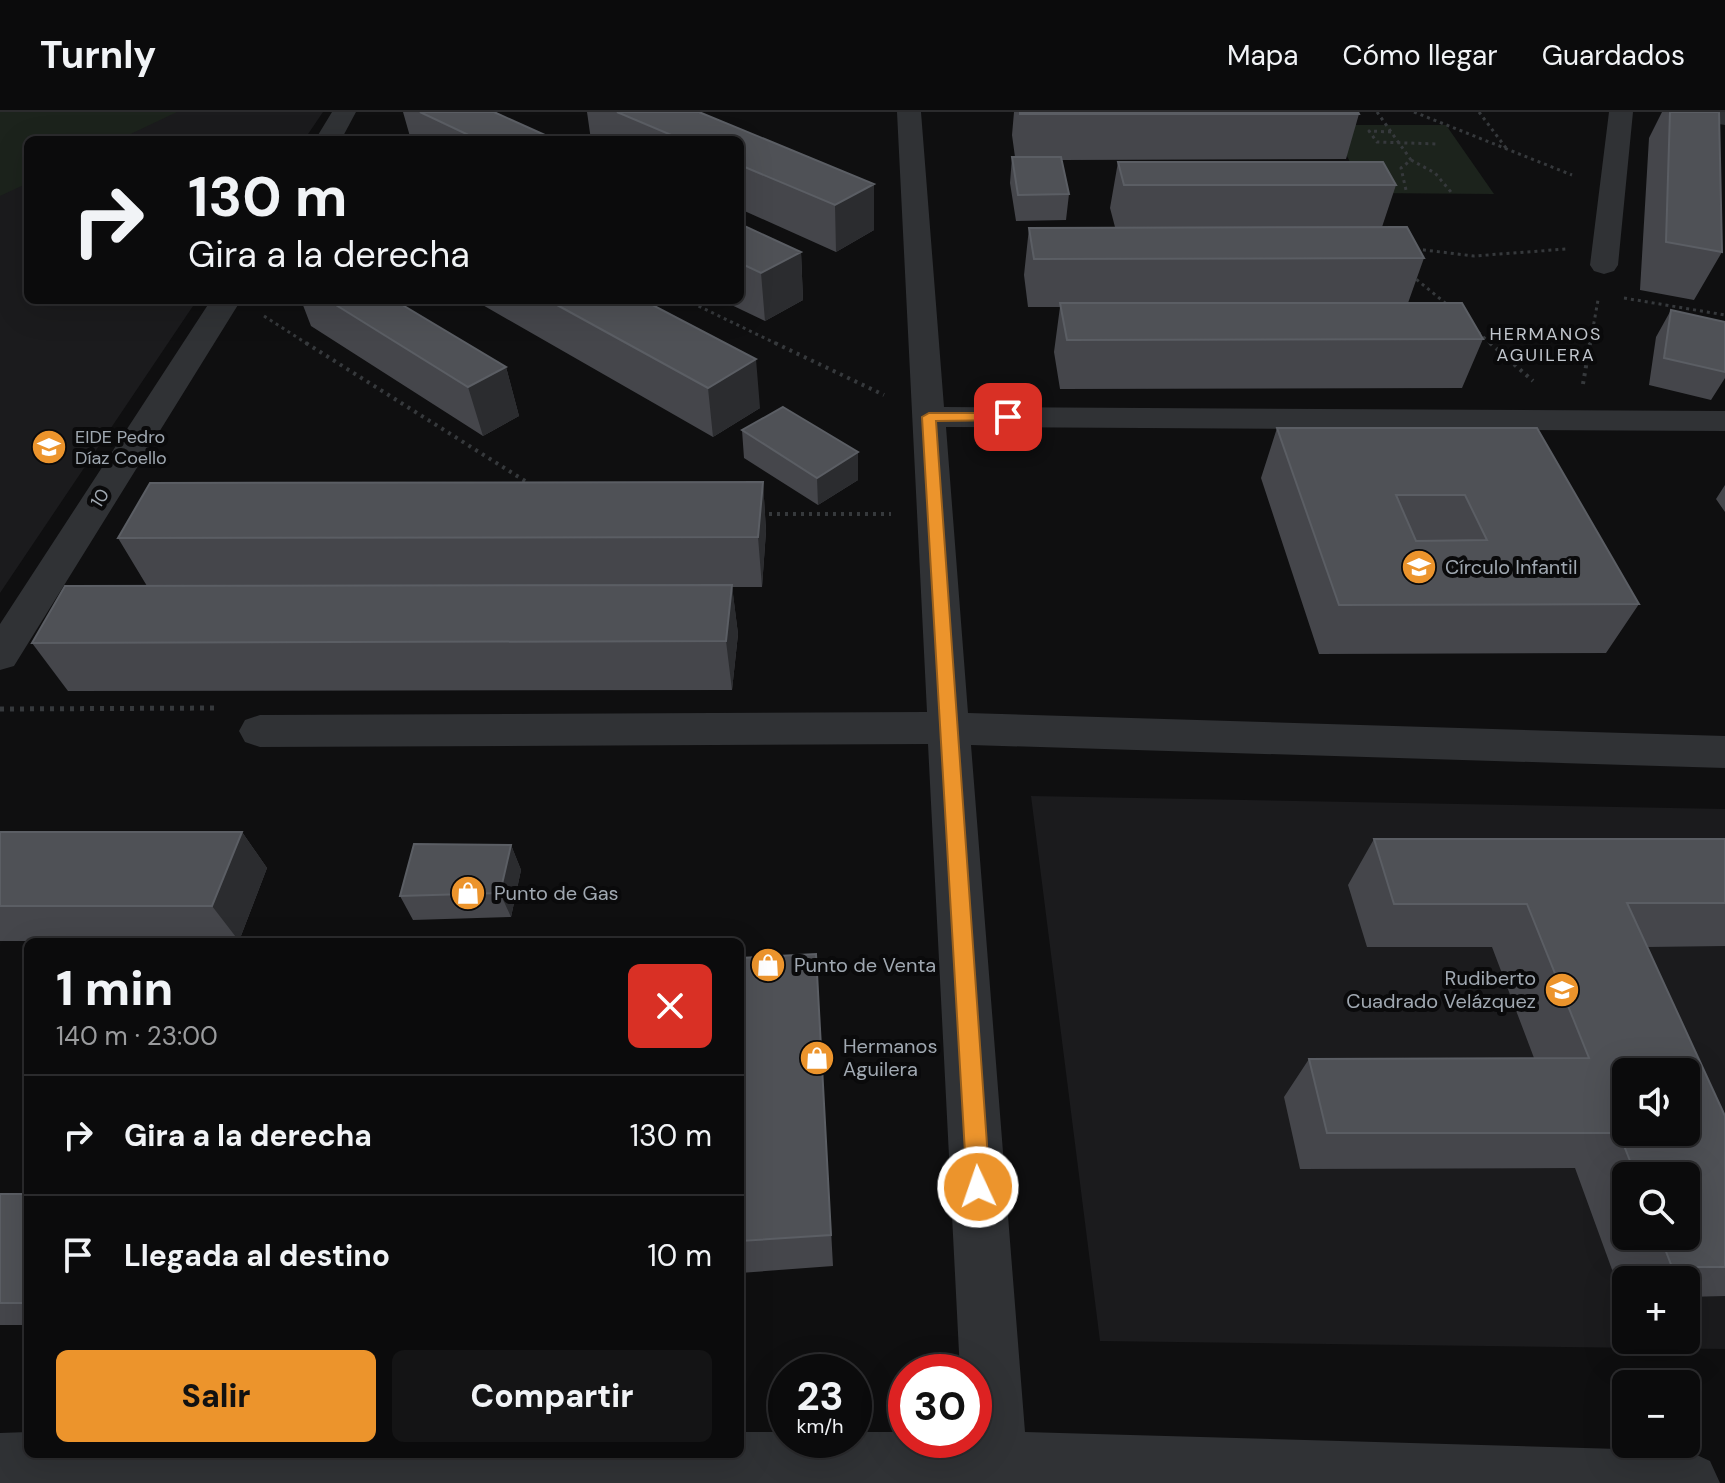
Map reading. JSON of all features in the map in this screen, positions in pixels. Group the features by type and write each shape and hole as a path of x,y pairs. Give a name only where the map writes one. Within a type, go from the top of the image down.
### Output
{"street":[{"path":"330,136 344,112"},
{"path":"909,112 996,1463"},
{"path":"1605,255 1621,112"},
{"path":"1685,112 1725,118"},
{"name":"10","path":"0,656 239,304"},
{"path":"929,417 1725,421"},
{"path":"260,731 949,728 1725,752"},
{"path":"0,1464 996,1463 1688,1483"}],"path":[{"path":"1377,112 1411,160 1435,173 1451,192"},
{"path":"1414,112 1610,191"},
{"path":"1479,112 1507,148"},
{"path":"1391,132 1369,131 1377,142 1439,144"},
{"path":"1406,190 1401,168 1411,160"},
{"path":"1406,247 1474,256 1605,255 1576,421"},
{"path":"1402,272 1416,276 1451,308"},
{"path":"1599,293 1725,315"},
{"path":"239,304 539,489"},
{"path":"694,304 929,417"},
{"path":"1474,329 1576,421"},
{"path":"749,514 936,513"}],"shaded area":[{"name":"EIDE Pedro Díaz Coello","path":"0,112 323,112 307,136 24,136 24,304 194,304 0,593"},
{"path":"0,112 177,112 126,136 24,136 24,185 0,196"},
{"path":"1330,125 1446,125 1494,194 1367,193"},
{"path":"1031,796 1725,809 1725,1349 1700,1349 1700,1266 1612,1266 1612,1348 1100,1341"}],"building":[{"path":"420,112 494,112 547,136 471,136"},
{"path":"617,112 699,112 874,184 835,205 744,167 744,136 674,136"},
{"path":"1358,112 1359,114 1020,114"},
{"path":"1670,112 1719,112 1722,252 1666,242"},
{"path":"1012,157 1061,157 1069,194 1018,195"},
{"path":"1118,162 1383,162 1396,185 1124,185"},
{"path":"744,226 801,252 761,273 744,265"},
{"path":"1407,227 1424,258 1034,259 1029,228"},
{"path":"1060,303 1462,303 1483,339 1067,340"},
{"path":"334,304 401,304 506,367 468,387"},
{"path":"555,304 651,304 756,359 708,388"},
{"path":"1671,310 1725,322 1725,372 1664,358"},
{"path":"783,407 858,452 817,478 742,430"},
{"path":"1277,428 1537,428 1639,604 1339,605","holes":["1396,495 1465,495 1487,540 1416,541"]},
{"path":"763,482 758,537 118,538 150,483"},
{"path":"732,585 726,641 32,643 65,586"},
{"path":"0,832 242,832 212,906 0,906"},
{"path":"1374,839 1725,839 1725,903 1627,903 1698,1058 1612,1058 1612,1133 1327,1133 1309,1059 1589,1058 1527,904 1394,904"},
{"path":"414,844 511,845 500,893 400,896"},
{"path":"816,954 831,1235 744,1241 744,958"},
{"path":"1700,1062 1725,1116 1725,1267 1672,1266 1665,1250 1700,1250 1700,1162 1630,1162 1624,1146 1700,1146"},
{"path":"0,1194 24,1194 24,1303 0,1303"}],"place":[{"name":"EIDE Pedro Díaz Coello","path":"49,447"},
{"name":"Círculo Infantil","path":"1419,567"},
{"name":"Punto de Gas","path":"468,893"},
{"name":"Punto de Venta","path":"768,965"},
{"name":"Rudiberto Cuadrado Velázquez","path":"1562,990"},
{"name":"Hermanos Aguilera","path":"817,1058"}],"district":[{"name":"HERMANOS AGUILERA","path":"1546,344"}],"route":[{"path":"978,1187 929,417 1008,417"}]}
